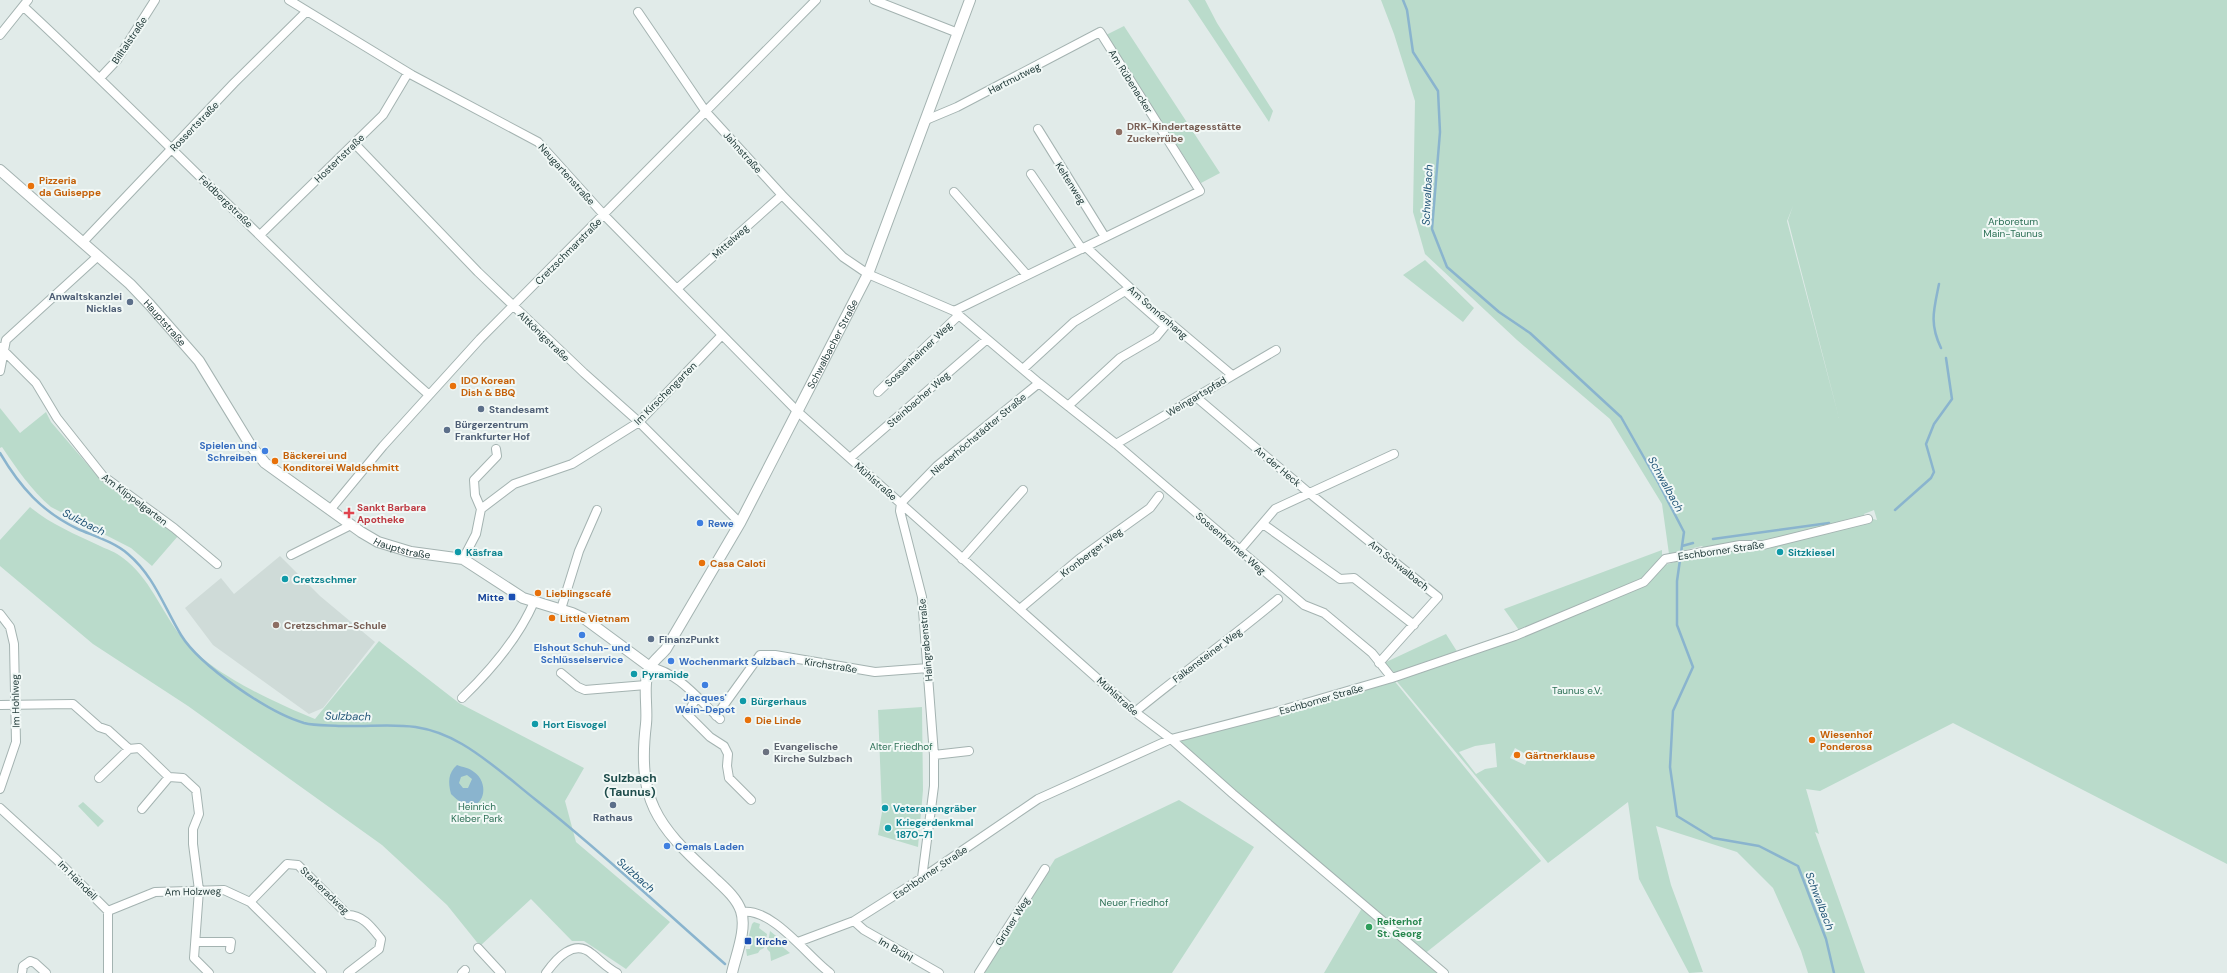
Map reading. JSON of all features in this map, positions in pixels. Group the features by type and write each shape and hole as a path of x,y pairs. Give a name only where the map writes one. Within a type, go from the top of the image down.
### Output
{"street":[{"name":"Billtalstraße","path":"100,78 117,60 155,0"},
{"name":"Neugartenstraße","path":"289,0 306,12 408,73 538,142 604,215 678,288 798,412"},
{"name":"Cretzschmarstraße","path":"330,510 428,394 816,0"},
{"path":"874,0 958,33"},
{"name":"Schwalbacher Straße","path":"650,667 666,649 740,523 868,274 970,0"},
{"name":"Feldbergstraße","path":"26,4 260,235 428,394"},
{"path":"0,35 26,4"},
{"name":"Rossertstraße","path":"83,242 306,12"},
{"name":"Jahnstraße","path":"638,12 706,112 782,195 843,257 868,274"},
{"name":"Hartmutweg","path":"926,120 952,110 1100,32"},
{"name":"Am Rübenacker","path":"1100,32 1200,191 1105,237"},
{"name":"Hostertstraße","path":"260,235 383,115 408,73"},
{"name":"Keltenweg","path":"1038,129 1105,237"},
{"name":"Altkönigstraße","path":"354,143 513,306 584,373 639,422 740,523"},
{"name":"Hauptstraße","path":"0,170 130,284 199,361 251,446 265,463 351,525 386,545 411,552 463,559 519,595 534,602 572,612 593,624 650,667"},
{"path":"1031,174 1084,248"},
{"path":"954,192 1026,274"},
{"name":"Mittelweg","path":"678,288 782,195"},
{"path":"956,313 1026,274 1105,237"},
{"name":"Am Sonnenhang","path":"1084,248 1153,309 1232,375"},
{"path":"0,371 2,349 6,340 98,256"},
{"name":"Sossenheimer Weg","path":"868,274 956,313 986,340 1116,444 1304,605 1324,613 1372,652 1392,678"},
{"path":"1023,369 1074,322 1124,291 1165,326 1156,337 1120,358 1068,406"},
{"name":"Sossenheimer Weg","path":"878,392 956,313"},
{"name":"Im Kirschengarten","path":"481,509 514,484 572,464 639,422 722,335"},
{"name":"Steinbacher Weg","path":"850,458 986,340"},
{"name":"Am Klippelgarten","path":"2,349 36,383 57,418 103,476 174,528 217,564"},
{"name":"Weingartspfad","path":"1116,444 1276,350"},
{"name":"Niederhöchstädter Straße","path":"901,503 938,466 1039,383"},
{"name":"An der Heck","path":"1196,397 1308,492 1275,509 1240,550"},
{"name":"Mühlstraße","path":"798,412 962,559 1021,608 1135,712 1171,739 1232,794 1444,973"},
{"path":"463,559 476,534 481,509 475,495 474,480 497,456 496,449"},
{"path":"1308,492 1394,454"},
{"path":"962,559 1023,490"},
{"name":"Am Schwalbach","path":"1308,492 1438,597 1379,663"},
{"name":"Kronberger Weg","path":"1021,608 1079,559 1150,508 1159,496"},
{"name":"Haingrabenstraße","path":"901,503 900,511 922,597 934,755 934,786 922,878"},
{"path":"561,609 579,550 597,510"},
{"name":"Eschborner Straße","path":"798,942 854,921 922,878 1038,799 1171,739 1275,712 1392,678 1515,636 1644,582 1666,559 1672,557 1740,546 1763,544 1868,519"},
{"path":"1263,524 1340,579 1354,578 1414,625"},
{"path":"291,555 351,525"},
{"name":"Falkensteiner Weg","path":"1135,712 1174,680 1241,630 1278,599"},
{"path":"462,698 486,675 511,640 534,602"},
{"name":"Im Hohlweg","path":"0,614 10,627 14,644 15,705 15,749 0,789"},
{"name":"Kirchstraße","path":"697,697 718,718 760,656 775,655 795,660 824,662 875,672 928,668"},
{"path":"732,973 743,922 742,912 731,895 675,840 652,804 646,787 643,764 646,720 646,685 650,667 665,670 697,697 687,714 710,737 724,746 728,754 727,766 729,778 751,800"},
{"path":"561,673 584,690 646,685"},
{"path":"0,705 73,704 99,727 108,730 129,749"},
{"path":"99,778 129,749 139,748 169,777 183,778 196,790 199,814 193,829 193,844 199,890 194,958 208,973"},
{"path":"934,755 969,751"},
{"path":"142,809 169,777"},
{"name":"Im Haindell","path":"0,808 56,859 108,911"},
{"name":"Starkeradweg","path":"250,902 287,864 298,865 348,915 357,915 372,927 381,938 379,948 348,973"},
{"name":"Grüner Weg","path":"979,973 1045,869"},
{"name":"Am Holzweg","path":"108,911 155,892 224,890 250,902 322,973"},
{"path":"108,911 108,973"},
{"path":"742,912 755,912 798,942 830,973"},
{"name":"Im Brühl","path":"854,921 864,930 939,973"},
{"path":"196,942 230,942 230,949"},
{"path":"478,948 501,973"},
{"path":"546,973 565,952 580,949 592,954 604,966 617,973"},
{"path":"22,973 22,966 30,961 35,963 46,973"}],"shaded area":[{"name":"Cretzschmar-Schule","path":"280,556 320,596 375,642 323,708 309,714 213,645 185,608 221,578 234,594"}],"green space":[{"path":"1188,0 1205,0 1217,23 1273,111 1269,122"},
{"path":"1381,0 2227,0 2227,864 1953,723 1820,791 1806,789 1819,834 1815,832 1865,973 1808,973 1801,951 1773,888 1737,852 1656,826 1671,885 1703,972 1689,973 1639,879 1628,802 1548,863 1394,678 1521,633 1504,609 1662,550 1662,566 1709,551 1702,546 1669,554 1662,504 1610,419 1517,340 1425,254 1413,212 1415,101 1394,34","holes":["1793,206 1788,220 1839,418 1787,221","1874,510 1877,520 1865,517 1864,514","1495,743 1497,767 1485,769 1476,774 1459,752 1475,746","1515,748 1529,756 1525,765 1510,758"]},
{"path":"1124,26 1220,173 1201,183 1106,35"},
{"path":"1425,260 1474,308 1463,322 1403,275"},
{"path":"0,408 20,433 46,412 51,422 100,479 178,536 152,566 131,548 51,507 37,494 2,447 0,448"},
{"name":"Heinrich Kleber Park","path":"30,507 54,524 114,552 123,558 147,584 173,625 191,648 223,673 261,695 315,719 379,641 459,703 584,768 565,801 576,842 670,922 626,969 584,941 572,941 531,899 480,946 447,905 382,845 188,706 93,644 0,566 0,540"},
{"path":"1446,634 1458,653 1397,675 1384,663"},
{"path":"1392,678 1541,861 1423,955 1444,973 1324,973 1362,908 1171,739"},
{"name":"Alter Friedhof","path":"922,707 923,790 918,847 878,835 882,812 878,710"},
{"name":"Neuer Friedhof","path":"1179,800 1254,847 1172,973 984,973 1055,859"},
{"path":"83,802 104,821 98,827 78,806"},
{"path":"754,922 760,924 759,928 767,934 764,948 758,953 747,956 746,949 750,949 751,943 747,942 752,924"},
{"path":"770,931 781,940 779,944 790,953 771,961 770,952 767,949"}],"water":[{"path":"457,765 468,769 480,778 483,786 483,793 481,800 476,804 470,805 461,802 451,794 449,786 450,775","holes":["467,775 472,779 468,788 463,788 459,783 461,777"]}],"waterway":[{"name":"Schwalbach","path":"1403,0 1407,10 1413,52 1438,91 1440,132 1432,229 1447,267 1499,312 1530,333 1621,417 1684,532 1677,581 1677,625 1693,667 1673,711 1670,767 1677,816 1713,838 1759,846 1798,866 1826,939 1834,973"},
{"path":"1939,284 1934,309 1934,323 1937,339 1941,348"},
{"path":"1895,510 1931,478 1934,472 1926,444 1934,424 1952,399 1946,358"},
{"name":"Sulzbach","path":"0,453 24,488 53,515 78,529 117,546 128,554 152,582 181,635 190,647 219,674 236,687 289,718 304,723 341,726 388,725 417,727 431,730 462,744 500,770 584,839 725,964"},
{"path":"1713,539 1829,523"},
{"path":"1682,546 1693,543"}],"place":[{"name":"DRK-Kindertagesstätte Zuckerrübe","path":"1119,132"},
{"name":"Pizzeria da Guiseppe","path":"31,186"},
{"name":"Anwaltskanzlei Nicklas","path":"130,302"},
{"name":"IDO Korean Dish & BBQ","path":"453,386"},
{"name":"Standesamt","path":"481,409"},
{"name":"Bürgerzentrum Frankfurter Hof","path":"447,430"},
{"name":"Spielen und Schreiben","path":"265,451"},
{"name":"Bäckerei und Konditorei Waldschmitt","path":"275,461"},
{"name":"Sankt Barbara Apotheke","path":"349,513"},
{"name":"Rewe","path":"700,523"},
{"name":"Käsfraa","path":"458,552"},
{"name":"Sitzkiesel","path":"1780,552"},
{"name":"Casa Caloti","path":"702,563"},
{"name":"Cretzschmer","path":"285,579"},
{"name":"Lieblingscafé","path":"538,593"},
{"name":"Mitte","path":"512,597"},
{"name":"Little Vietnam","path":"552,618"},
{"name":"Cretzschmar-Schule","path":"276,625"},
{"name":"Elshout Schuh- und Schlüsselservice","path":"582,635"},
{"name":"FinanzPunkt","path":"651,639"},
{"name":"Wochenmarkt Sulzbach","path":"671,661"},
{"name":"Pyramide","path":"634,674"},
{"name":"Jacques' Wein-Depot","path":"705,685"},
{"name":"Bürgerhaus","path":"743,701"},
{"name":"Die Linde","path":"748,720"},
{"name":"Hort Eisvogel","path":"535,724"},
{"name":"Wiesenhof Ponderosa","path":"1812,740"},
{"name":"Evangelische Kirche Sulzbach","path":"766,752"},
{"name":"Gärtnerklause","path":"1517,755"},
{"name":"Rathaus","path":"613,805"},
{"name":"Veteranengräber","path":"885,808"},
{"name":"Kriegerdenkmal 1870-71","path":"888,828"},
{"name":"Cemals Laden","path":"667,846"},
{"name":"Reiterhof St. Georg","path":"1369,927"},
{"name":"Kirche","path":"748,941"}],"district":[{"name":"Sulzbach (Taunus)","path":"630,785"}],"park label":[{"name":"Arboretum Main-Taunus","path":"2013,226"},
{"name":"Taunus e.V.","path":"1577,690"}]}
